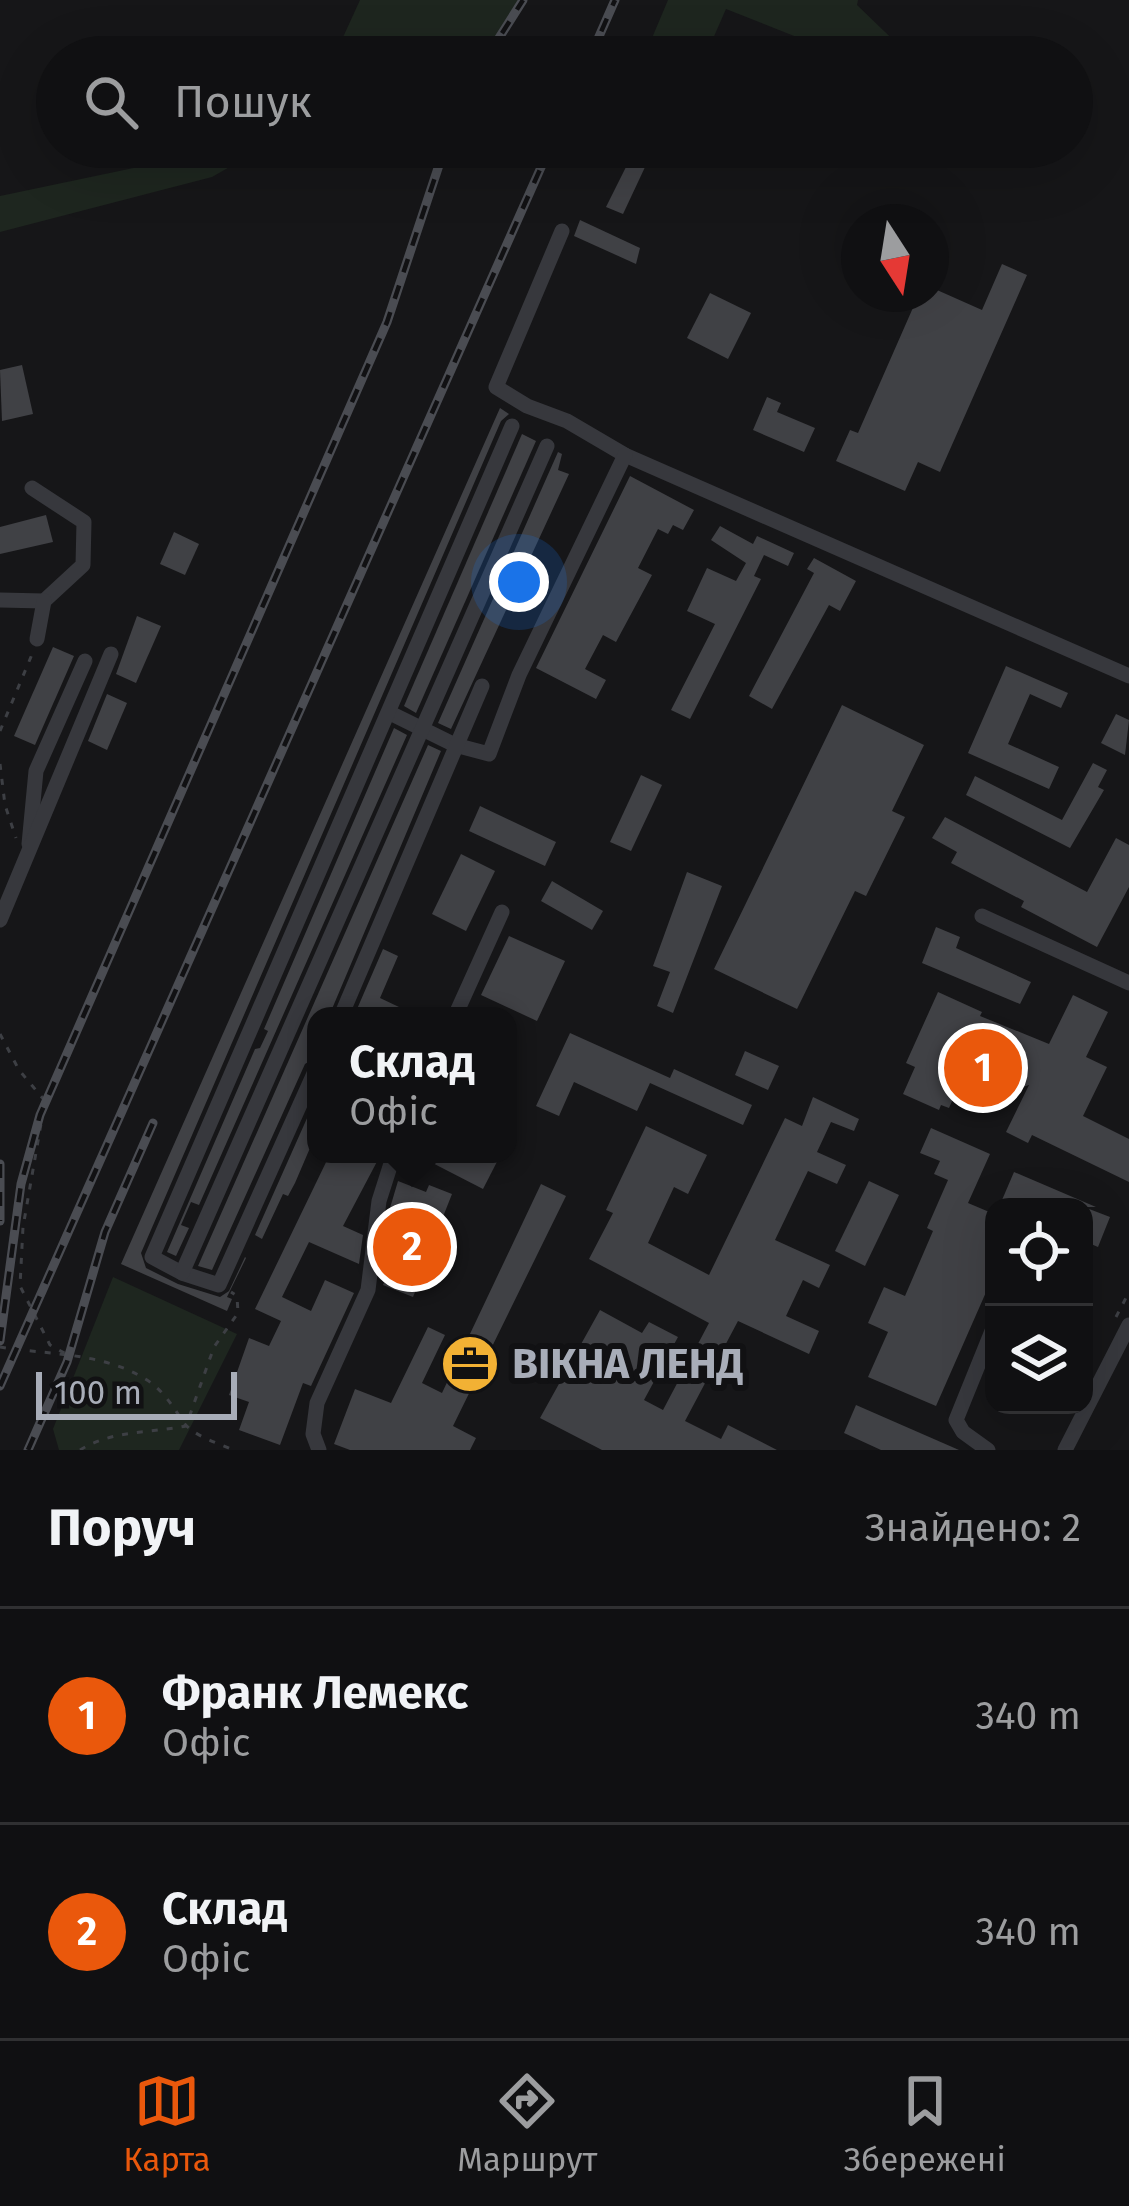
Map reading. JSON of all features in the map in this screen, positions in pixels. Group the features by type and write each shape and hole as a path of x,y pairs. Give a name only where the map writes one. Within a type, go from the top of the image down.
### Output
{"street":[{"path":"562,231 496,388 625,455 1129,676"},
{"path":"307,1089 219,1285 152,1257 512,427"},
{"path":"182,1273 547,446"},
{"path":"390,713 455,745 489,754 519,675 625,455"},
{"path":"32,488 84,522 83,565 44,601 37,639"},
{"path":"0,600 44,601"},
{"path":"29,844 39,833 112,654"},
{"path":"0,920 29,844 36,771 85,661"},
{"path":"345,1007 482,686"},
{"path":"459,1007 502,912"},
{"path":"982,916 1129,983"},
{"path":"319,1450 313,1434 317,1403 368,1290 380,1201 391,1163"},
{"path":"1065,1450 1129,1325"},
{"path":"985,1348 956,1420 963,1432 988,1450"}],"path":[{"path":"0,730 37,639"},
{"path":"0,764 15,838 29,844"},
{"path":"0,1034 19,1070 46,1101 22,1228 20,1286 50,1345 65,1354"},
{"path":"186,1426 214,1347 238,1313 237,1296 219,1285"},
{"path":"0,1347 118,1366 149,1382 178,1409 186,1426"},
{"path":"80,1450 134,1431 186,1426 233,1450"}],"shaded area":[{"path":"360,0 521,0 498,36 344,36"},
{"path":"668,0 858,0 857,5 889,36 794,36 726,9 714,36 653,36"},
{"path":"133,168 228,168 212,177 0,232 0,196"},
{"path":"113,1277 237,1334 179,1450 59,1450 53,1429"}],"building":[{"path":"626,168 645,168 623,214 606,207"},
{"path":"580,220 640,248 636,264 574,236"},
{"path":"1002,264 1027,275 940,472 918,462 905,491 836,461 850,430 858,433 911,312 949,312 949,295 982,310"},
{"path":"710,293 751,313 728,359 687,338"},
{"path":"22,365 33,414 2,421 0,370"},
{"path":"767,397 781,403 777,412 815,428 804,452 753,430"},
{"path":"500,408 509,414 501,421 141,1253 146,1268 220,1297 229,1291 245,1257 227,1297 232,1299 227,1311 121,1264"},
{"path":"522,434 536,441 416,713 404,706"},
{"path":"558,452 562,454 558,470 569,474 451,729 438,723"},
{"path":"630,476 694,510 683,530 673,525 668,534 658,529 638,568 652,575 616,642 603,635 585,669 606,680 596,699 536,668"},
{"path":"46,515 53,542 0,554 0,527"},
{"path":"720,526 753,544 757,536 794,553 788,566 764,555 754,576 761,579 690,719 671,710 715,624 687,611 707,568 736,581 746,563 711,540"},
{"path":"174,532 199,544 185,575 160,564"},
{"path":"814,558 856,581 840,611 829,605 772,709 749,696 814,573 807,569"},
{"path":"137,616 161,626 136,683 116,674"},
{"path":"53,647 74,656 35,745 14,736"},
{"path":"1006,666 1068,693 1061,708 1030,694 1008,744 1059,767 1049,789 968,753"},
{"path":"107,694 127,703 107,750 88,741"},
{"path":"842,705 924,745 892,811 905,817 866,896 855,891 797,1009 714,969"},
{"path":"1116,714 1129,720 1125,755 1101,743"},
{"path":"394,728 407,735 199,1205 191,1202 181,1225 189,1228 176,1256 167,1252 255,1049 268,1031 264,1029"},
{"path":"428,745 441,751 333,1007 312,1007"},
{"path":"1093,763 1107,770 1098,787 1104,790 1070,848 966,795 975,776 1062,820"},
{"path":"641,775 662,785 631,851 610,842"},
{"path":"480,806 556,842 545,866 469,831"},
{"path":"945,817 1087,892 1116,838 1129,845 1129,887 1097,947 951,863 957,852 932,838"},
{"path":"461,854 495,871 466,931 432,914"},
{"path":"687,872 722,886 673,1013 657,1006 670,972 653,966"},
{"path":"552,881 603,911 592,930 541,901"},
{"path":"936,927 960,937 956,948 1031,982 1020,1004 922,963"},
{"path":"509,936 565,961 537,1021 517,1012 517,1007 481,995"},
{"path":"383,949 398,956 380,998 399,1007 358,1007"},
{"path":"938,992 982,1012 980,1016 1049,1044 1073,995 1108,1012 1086,1057 1107,1067 1083,1116 1129,1139 1129,1182 1032,1135 1028,1143 1006,1132 1029,1085 999,1095 987,1089 1006,1045 982,1034 949,1108 941,1105 939,1110 903,1094 915,1067 906,1063"},
{"path":"307,1019 307,1063 212,1270 198,1266"},
{"path":"570,1033 670,1078 674,1069 752,1105 743,1125 650,1083 637,1111 574,1082 559,1116 536,1106"},
{"path":"745,1051 779,1066 768,1090 735,1075"},
{"path":"813,1097 859,1119 854,1131 831,1122 817,1152 846,1165 837,1184 808,1171 775,1240 830,1265 819,1288 803,1280 786,1316 819,1331 809,1354 738,1321 685,1421 721,1439 728,1425 777,1450 602,1450 540,1418 600,1310 642,1333 649,1322 678,1337 644,1400 663,1410 709,1323 589,1259 613,1213 606,1210 646,1126 707,1155 688,1194 674,1187 648,1243 709,1275 785,1118 802,1126"},
{"path":"307,1118 307,1155 295,1183 288,1196 283,1194 262,1239 255,1235"},
{"path":"931,1128 990,1154 968,1203 985,1210 985,1294 936,1406 868,1377 888,1332 868,1323 884,1287 905,1296 933,1231 927,1228 948,1180 934,1174 940,1161 920,1153"},
{"path":"326,1163 376,1163 343,1226 363,1235 359,1264 309,1242 282,1297 311,1311 325,1280 354,1293 311,1386 303,1383 280,1445 239,1430 249,1402 229,1395 249,1338 269,1346 281,1321 255,1309"},
{"path":"432,1163 496,1163 483,1189"},
{"path":"1014,1172 1075,1198 1003,1198"},
{"path":"398,1181 426,1192 429,1185 452,1194 433,1242 454,1250 445,1272 426,1265 413,1297 383,1285 411,1216 390,1208"},
{"path":"869,1181 899,1195 865,1266 835,1251"},
{"path":"541,1184 566,1196 453,1426 476,1438 470,1450 350,1450 334,1444 355,1389 391,1403 428,1327 445,1335 422,1383 442,1393"},
{"path":"1093,1210 1110,1217 1098,1247 1093,1245"},
{"path":"856,1405 959,1450 881,1450 844,1433"}],"railway":[{"path":"500,36 523,0"},
{"path":"599,36 615,0"},
{"path":"0,1341 21,1184 40,1115 387,322 438,168"},
{"path":"0,1386 541,168"},
{"path":"28,1450 67,1362 105,1232 153,1123"},
{"path":"0,1164 0,1221"}],"place":[{"name":"Франк Лемекс","path":"983,1068"},
{"name":"Склад","path":"412,1247"},
{"name":"ВІКНА ЛЕНД","path":"470,1364"}]}
